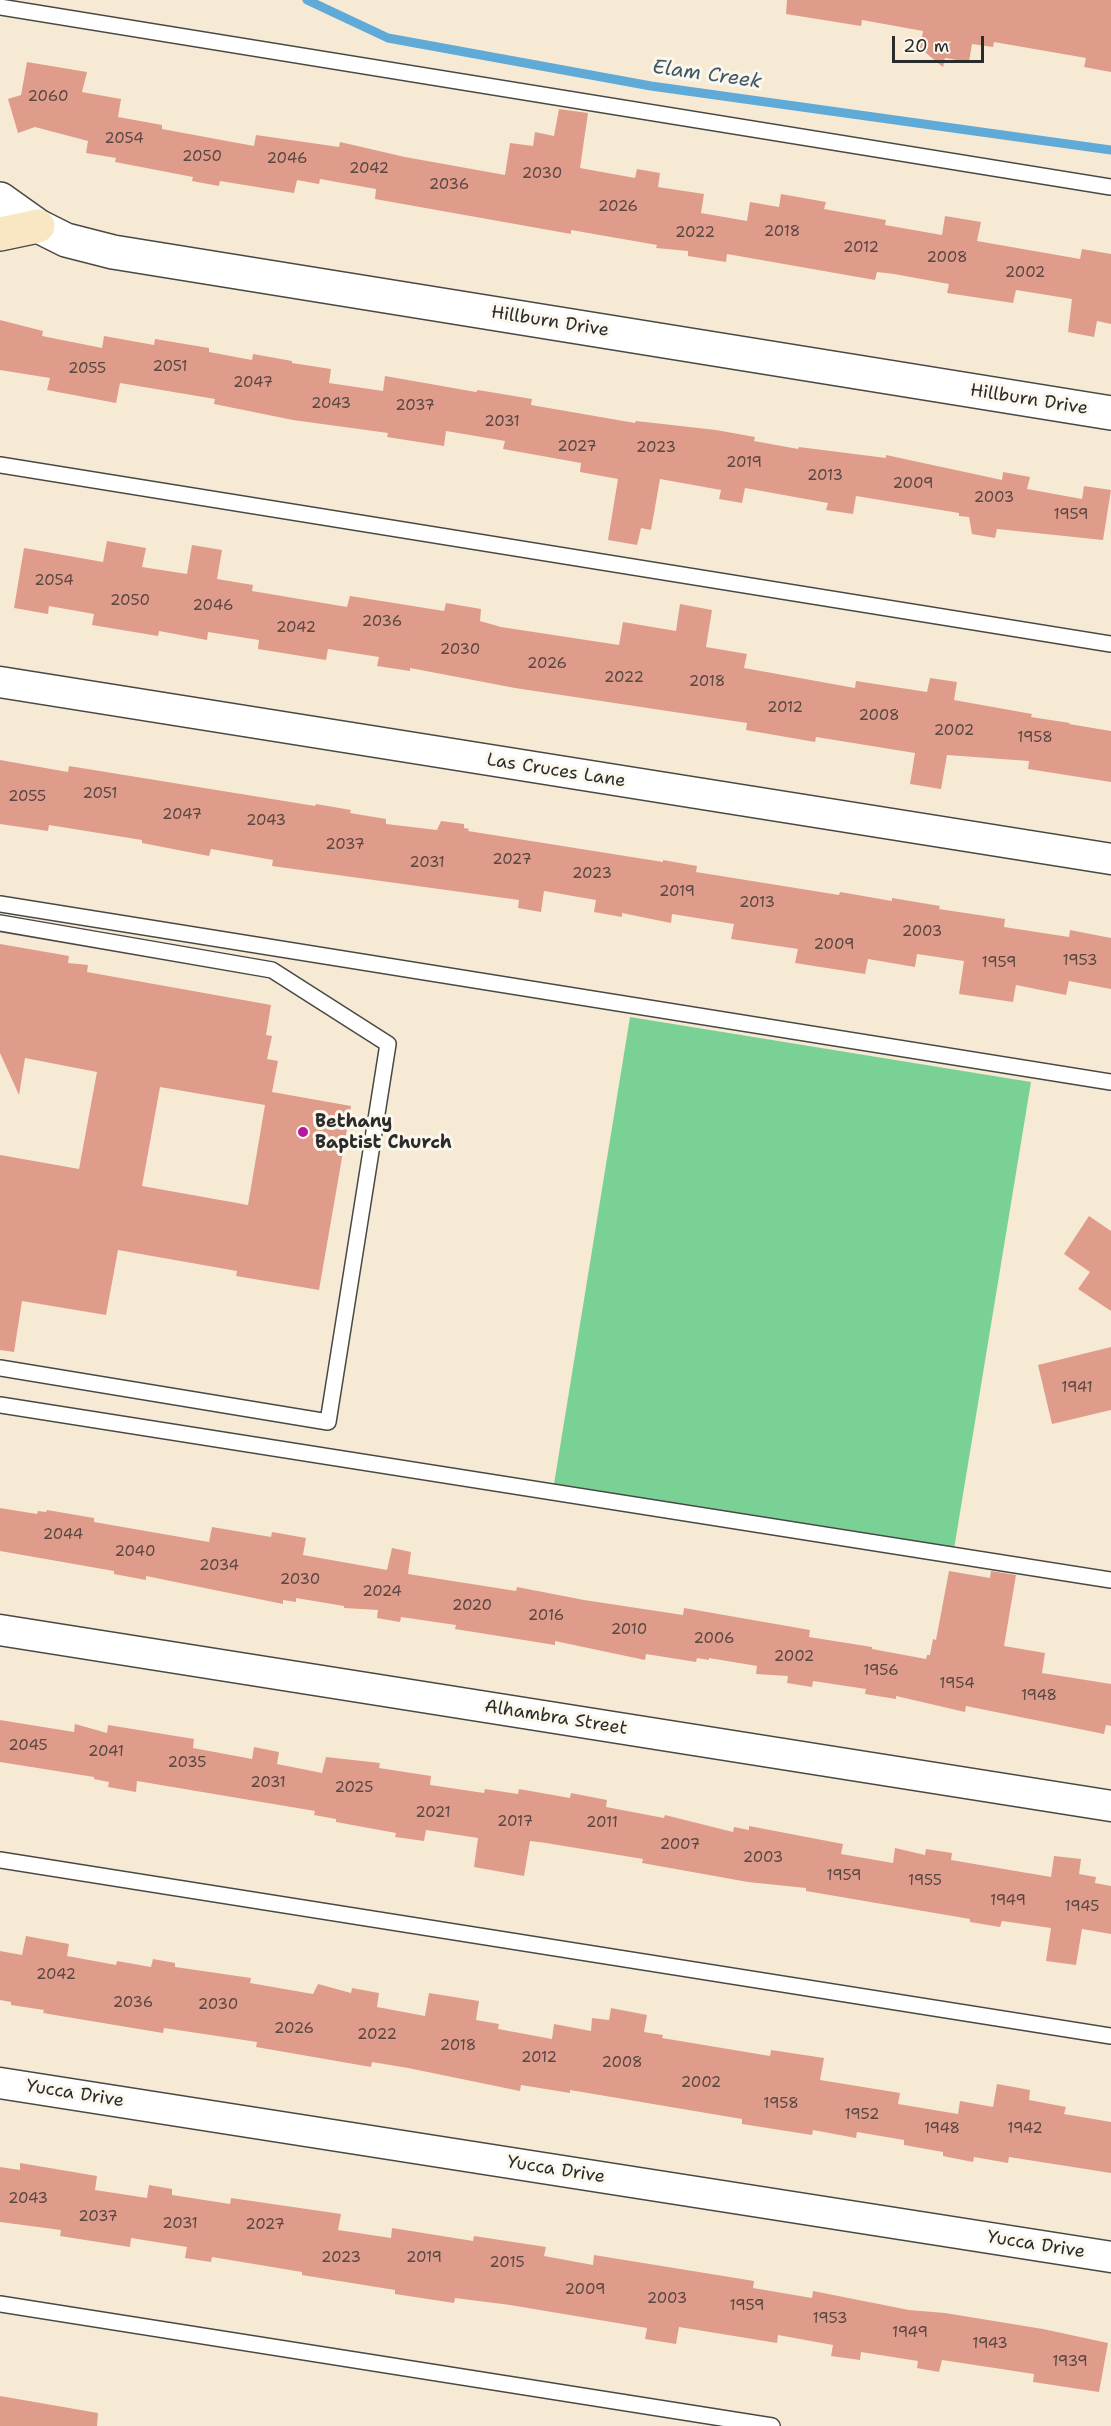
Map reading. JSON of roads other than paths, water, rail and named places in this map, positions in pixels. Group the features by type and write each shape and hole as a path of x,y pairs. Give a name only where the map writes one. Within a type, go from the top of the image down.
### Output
{"main road":[{"path":"0,234 38,226"}],"street":[{"name":"Hillburn Drive","path":"0,199 38,226 66,240 112,252 1111,413"},
{"name":"Las Cruces Lane","path":"0,682 1111,859"},
{"name":"Alhambra Street","path":"0,1630 1111,1806"},
{"name":"Yucca Drive","path":"0,2083 1111,2257"}],"lane":[{"path":"0,7 1111,187"},
{"path":"0,465 1111,644"},
{"path":"0,904 1111,1083"},
{"path":"0,923 272,970 388,1044 328,1422 0,1368"},
{"path":"0,1405 1111,1580"},
{"path":"0,1860 1111,2036"},
{"path":"0,2304 772,2426"}],"waterway":[{"name":"Elam Creek","path":"307,0 388,38 651,86 1111,150"}],"place":[{"name":"Bethany Baptist Church","path":"303,1132"}]}
